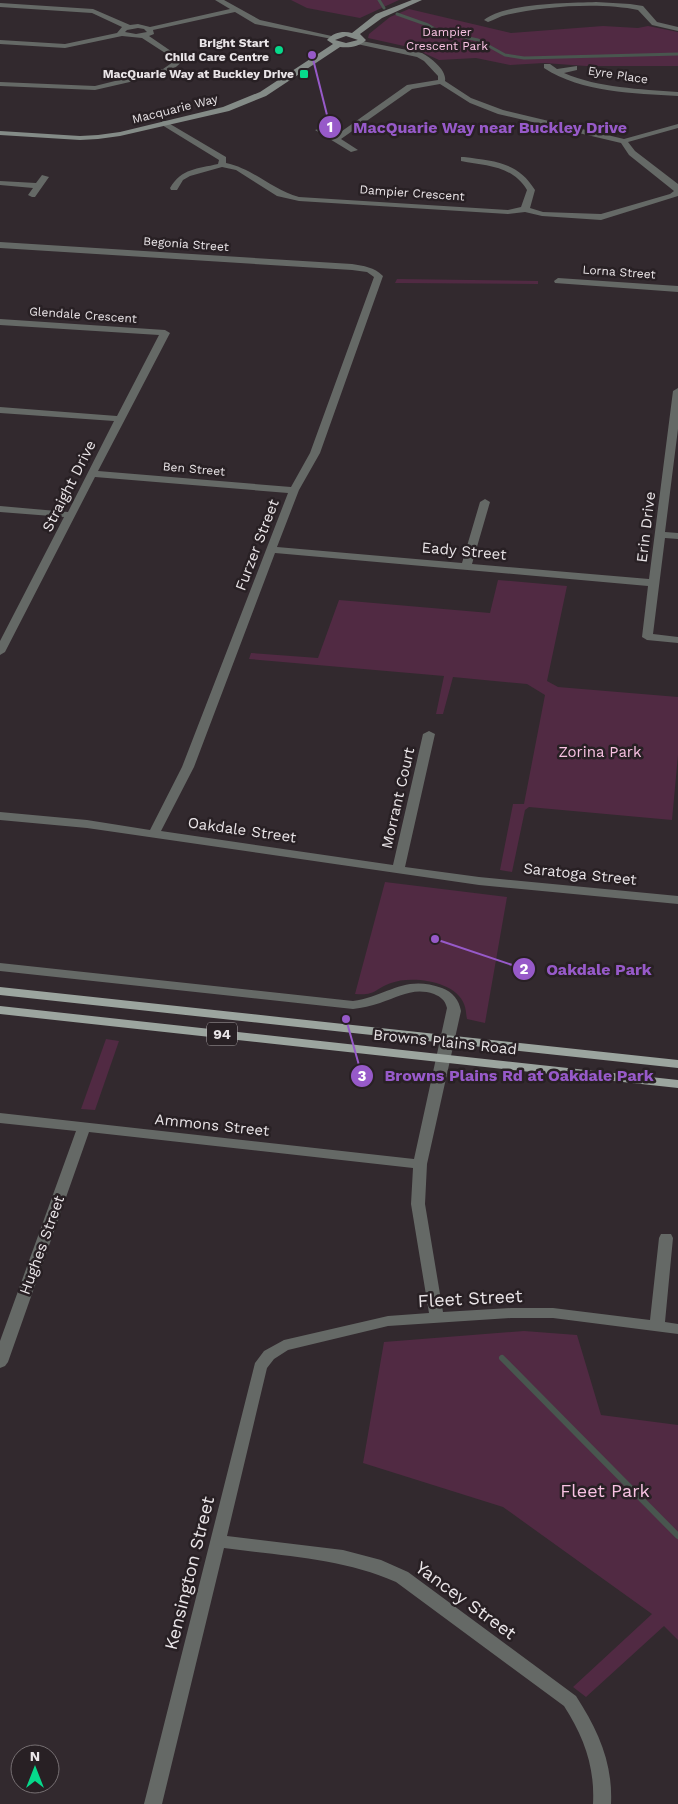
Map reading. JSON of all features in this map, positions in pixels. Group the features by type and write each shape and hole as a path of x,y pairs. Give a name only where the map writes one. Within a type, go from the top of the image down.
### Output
{"main road":[{"name":"Browns Plains Road","path":"0,991 678,1064"},
{"name":"Browns Plains Road","path":"0,1010 678,1084"}],"street":[{"path":"218,0 267,26 332,37 342,34 354,35 361,37 360,42"},
{"path":"354,35 379,16 418,0"},
{"path":"0,5 93,11 128,27 149,29 235,10"},
{"path":"488,20 512,11 558,6 623,5 645,10 650,21 678,29"},
{"path":"123,34 121,31 128,27"},
{"path":"144,36 151,32 149,29"},
{"path":"0,42 65,46 123,34 144,36 180,60 166,71 94,88 0,84"},
{"path":"332,37 332,42 339,44 360,42 418,55 427,59 442,76 441,82"},
{"name":"Macquarie Way","path":"0,132 80,138 98,137 226,109 263,94 339,44"},
{"name":"Eyre Place","path":"546,66 566,77 620,88 678,94"},
{"name":"Eyre Place","path":"556,72 574,68"},
{"path":"335,140 410,87 441,82 473,102 501,112 624,141 678,126"},
{"name":"Dampier Crescent","path":"165,123 223,159 222,165 238,168 280,194 299,199 508,212 525,210 542,214 601,217 673,196 678,191 675,186 626,148 624,141"},
{"path":"319,130 354,150"},
{"path":"464,159 497,164 511,169 528,183 530,190 525,210"},
{"path":"174,188 180,178 187,174 222,165"},
{"path":"32,195 45,177"},
{"path":"0,183 38,186"},
{"name":"Begonia Street","path":"0,245 352,267 370,270"},
{"name":"Furzer Street","path":"154,834 188,767 294,490 315,453 378,282 379,276 370,270"},
{"name":"Lorna Street","path":"558,281 678,289"},
{"name":"Glendale Crescent","path":"0,322 165,333"},
{"name":"Straight Drive","path":"0,652 165,333"},
{"name":"Erin Drive","path":"678,391 647,637 678,640"},
{"path":"0,410 121,419"},
{"name":"Ben Street","path":"92,474 294,490"},
{"path":"466,567 485,502"},
{"path":"0,509 71,515"},
{"path":"660,535 678,536"},
{"name":"Eady Street","path":"271,550 654,583"},
{"name":"Morrant Court","path":"398,869 429,734"},
{"name":"Oakdale Street","path":"0,816 87,824 479,880"},
{"name":"Saratoga Street","path":"479,880 678,900"},
{"name":"Browns Plains Road","path":"0,967 354,1005 373,1003 406,988 425,987 444,994 454,1005 448,1039"},
{"path":"437,1318 418,1204 420,1164 448,1039"},
{"name":"Ammons Street","path":"0,1118 420,1164"},
{"name":"Hughes Street","path":"0,1362 84,1127"},
{"path":"658,1326 666,1238"},
{"name":"Fleet Street","path":"269,1355 284,1346 388,1321 511,1313 553,1313 678,1329"},
{"name":"Kensington Street","path":"153,1804 260,1367 269,1355"},
{"name":"Yancey Street","path":"218,1541 343,1557 375,1565 402,1577 570,1701 585,1724 600,1758 602,1804"}],"green space":[{"path":"291,0 399,0 360,18 307,8"},
{"name":"Dampier Crescent Park","path":"409,9 511,33 603,26 638,28 648,26 678,32 678,66 586,66 544,63 510,65 476,58 439,60 413,48 368,38 369,34 390,17"},
{"path":"397,279 538,281 538,284 395,283"},
{"name":"Zorina Park","path":"498,580 567,586 547,681 558,687 678,697 678,755 672,820 529,807 525,810 512,872 500,870 513,804 524,804 545,695 527,684 453,677 443,714 436,714 444,676 249,659 251,653 318,658 339,600 490,613"},
{"path":"385,882 507,897 485,1023 467,1019 465,1006 459,996 443,985 432,982 421,980 400,981 385,985 371,993 355,994"},
{"path":"106,1039 119,1041 95,1110 81,1109"},
{"name":"Fleet Park","path":"524,1331 577,1335 601,1415 678,1425 678,1640 664,1626 586,1697 573,1687 652,1614 503,1507 363,1463 384,1342"}],"waterway":[{"path":"379,0 384,8"},
{"path":"397,14 428,25 440,32 478,40 505,55 524,58 678,54"},
{"path":"502,1358 678,1536"}],"place":[{"name":"Bright Start Child Care Centre","path":"279,50"},
{"name":"MacQuarie Way near Buckley Drive","path":"312,55"},
{"name":"MacQuarie Way at Buckley Drive","path":"304,74"},
{"name":"Oakdale Park","path":"435,939"},
{"name":"Browns Plains Rd at Oakdale Park","path":"346,1019"}]}
